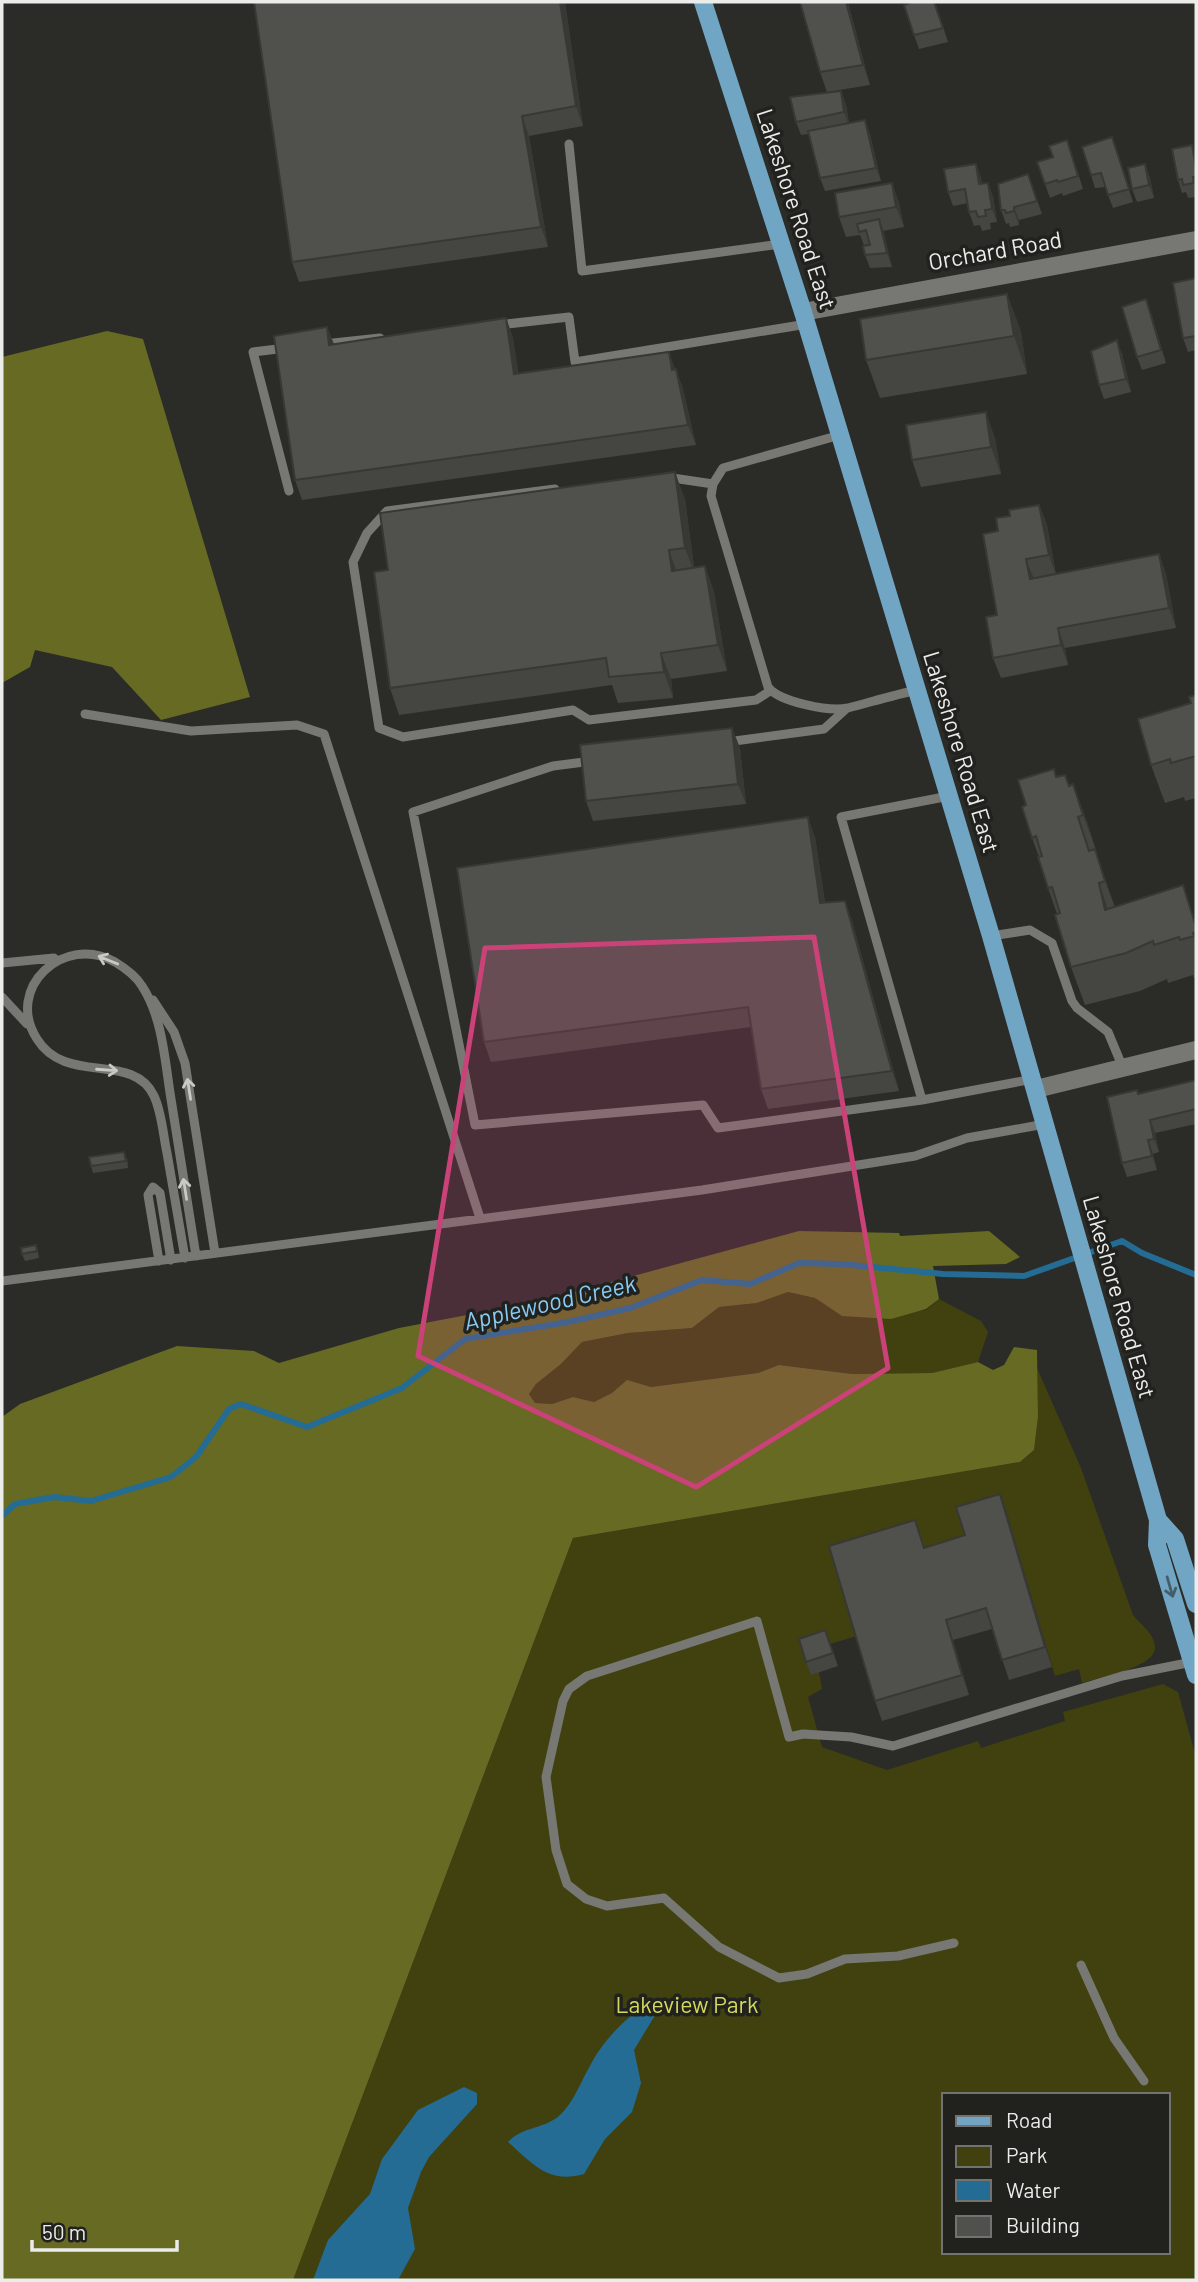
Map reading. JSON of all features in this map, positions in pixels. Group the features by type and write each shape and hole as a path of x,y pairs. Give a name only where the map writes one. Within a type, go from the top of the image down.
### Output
{"main road":[{"name":"Lakeshore Road East","path":"703,2 805,318 991,936 1158,1520 1157,1545 1194,1668"},
{"name":"Lakeshore Road East","path":"1158,1520 1175,1539 1196,1604"}],"street":[{"name":"Orchard Road","path":"805,318 1196,240"},
{"path":"1034,1084 1123,1068 1196,1050"}],"lane":[{"path":"569,145 582,271 781,244"},
{"path":"487,326 569,317 575,362 805,318"},
{"path":"308,346 391,337"},
{"path":"289,491 253,352 295,348"},
{"path":"840,435 723,468 713,484 711,496 770,691 788,701 846,709 917,690"},
{"path":"654,476 713,484"},
{"path":"560,488 387,512 367,533 353,562 379,728 403,737 573,710 589,720 756,700 770,691"},
{"path":"716,744 824,729 846,709"},
{"path":"85,714 191,731 297,724 324,734 480,1218"},
{"path":"607,759 553,766 413,812 475,1125 703,1105 718,1128 1034,1084"},
{"path":"922,1100 841,817 949,796"},
{"path":"991,936 1030,930 1052,943 1072,1001 1108,1032 1123,1068"},
{"path":"2,962 80,954 103,957 130,972 142,986 174,1032 185,1063 215,1253"},
{"path":"30,1028 26,1013 31,989 41,972 59,958"},
{"path":"142,986 153,1009 163,1053 196,1256"},
{"path":"2,997 43,1047 60,1060 82,1068 127,1072 151,1091 161,1118 185,1258"},
{"path":"2,1281 702,1190 915,1156 967,1138 1045,1124"},
{"path":"159,1261 148,1195 153,1187 160,1193 171,1260"},
{"path":"954,1943 898,1956 845,1959 807,1974 779,1978 719,1947 664,1898 607,1906 586,1899 567,1884 556,1850 546,1777 563,1701 569,1689 587,1676 757,1620 789,1737 803,1734 851,1737 893,1746 1122,1676 1194,1668"},
{"path":"1081,1965 1114,2038 1144,2081"}],"highlighted area":[{"path":"814,937 888,1368 696,1487 418,1356 485,948"}],"green space":[{"path":"788,1292 815,1298 842,1316 926,1310 939,1299 981,1321 988,1332 978,1362 932,1373 852,1374 779,1365 758,1373 651,1387 627,1381 594,1402 573,1397 552,1404 535,1403 529,1394 536,1384 582,1342 628,1333 692,1328 719,1307 757,1303"},
{"name":"Lakeview Park","path":"1037,1368 1081,1468 1133,1615 1150,1633 1154,1642 1153,1654 1136,1666 1082,1683 1079,1669 1055,1676 1007,1514 972,1555 931,1568 922,1540 857,1636 830,1644 819,1672 822,1689 808,1697 822,1747 887,1770 978,1741 981,1748 1065,1721 1063,1712 1163,1684 1178,1692 1196,1757 1196,2280 293,2280 573,1538 1020,1462 1034,1450 1038,1417"}],"shaded area":[{"path":"107,331 143,339 250,697 161,720 112,667 35,650 30,667 2,683 2,357"},
{"path":"799,1231 899,1233 900,1236 989,1231 1020,1257 1006,1264 933,1266 939,1299 926,1309 891,1319 842,1316 815,1298 788,1292 757,1303 719,1307 692,1328 628,1333 582,1342 536,1384 529,1394 535,1403 552,1404 573,1397 594,1402 612,1393 627,1380 651,1387 758,1373 779,1365 852,1374 932,1373 978,1362 993,1370 1004,1365 1014,1347 1037,1350 1038,1417 1034,1450 1020,1462 573,1538 293,2280 2,2280 2,1417 20,1404 177,1346 254,1351 279,1363 399,1328 545,1300"}],"water":[{"path":"651,2003 654,2017 634,2050 641,2083 632,2112 605,2139 584,2174 551,2174 542,2170 508,2142 520,2133 548,2123 560,2115 609,2038 625,2021"},
{"path":"464,2087 477,2093 477,2104 429,2157 421,2172 408,2208 415,2249 398,2280 313,2280 328,2240 370,2194 382,2159 418,2110"}],"building":[{"path":"254,2 560,2 576,106 522,116 541,227 292,262"},
{"path":"800,2 846,2 863,65 820,72"},
{"path":"912,2 934,2 943,28 914,35 904,5"},
{"path":"841,91 844,112 796,122 790,97"},
{"path":"865,120 876,168 820,178 808,131"},
{"path":"1112,137 1129,189 1108,195 1101,173 1091,175 1082,147"},
{"path":"1067,140 1078,176 1045,184 1037,162 1053,157 1049,146"},
{"path":"1192,145 1196,177 1193,177 1194,183 1183,185 1182,179 1178,180 1172,149"},
{"path":"976,164 979,184 988,183 992,209 985,210 986,216 978,217 976,211 969,212 965,189 948,192 944,169"},
{"path":"1145,164 1149,185 1132,189 1128,168"},
{"path":"1028,174 1037,201 1014,207 1014,211 1006,213 1001,210 998,184"},
{"path":"892,183 896,207 839,217 835,193"},
{"path":"879,219 887,253 865,255 863,246 870,245 866,230 859,232 857,224"},
{"path":"1196,278 1196,336 1183,338 1173,283"},
{"path":"1007,294 1014,336 866,360 860,319"},
{"path":"1146,299 1161,350 1137,357 1122,307"},
{"path":"506,318 514,374 669,352 672,370 676,369 688,425 295,480 274,336 327,327 329,345"},
{"path":"1117,340 1126,379 1099,385 1091,351"},
{"path":"986,412 991,447 912,460 906,425"},
{"path":"675,472 685,548 669,550 672,571 705,566 718,645 661,653 664,672 609,677 606,658 390,688 374,572 388,570 380,513"},
{"path":"1039,505 1049,555 1026,559 1030,579 1159,554 1169,608 1058,628 1061,645 993,658 986,617 997,615 983,534 998,531 996,518 1010,516 1009,510"},
{"path":"1196,695 1196,756 1171,763 1170,759 1151,765 1138,719 1191,703 1189,697"},
{"path":"732,728 738,784 586,801 580,745"},
{"path":"1054,769 1056,777 1065,775 1069,786 1073,784 1083,815 1078,817 1089,851 1095,849 1105,881 1099,883 1105,910 1183,885 1196,927 1194,936 1180,940 1179,937 1154,945 1153,941 1126,953 1071,967 1055,915 1060,913 1038,857 1042,856 1036,836 1032,838 1022,807 1026,805 1018,780"},
{"path":"808,817 820,903 845,901 892,1071 761,1089 748,1007 484,1042 457,868"},
{"path":"1196,1080 1196,1109 1150,1120 1154,1139 1148,1140 1152,1156 1122,1163 1107,1097 1137,1090 1138,1094"},
{"path":"124,1152 126,1161 91,1166 89,1157"},
{"path":"36,1245 37,1251 22,1254 21,1248"},
{"path":"1000,1494 1045,1647 1002,1660 986,1608 946,1620 962,1675 875,1701 829,1546 915,1520 924,1548 965,1535 956,1507"},
{"path":"825,1630 833,1653 806,1662 799,1639"}],"waterway":[{"name":"Applewood Creek","path":"2,1516 15,1504 54,1497 91,1501 171,1477 196,1457 229,1409 241,1404 307,1427 402,1388 465,1339 568,1322 630,1308 702,1280 750,1284 799,1263 842,1264 943,1274 1024,1276 1122,1241 1142,1253 1196,1275"}]}
